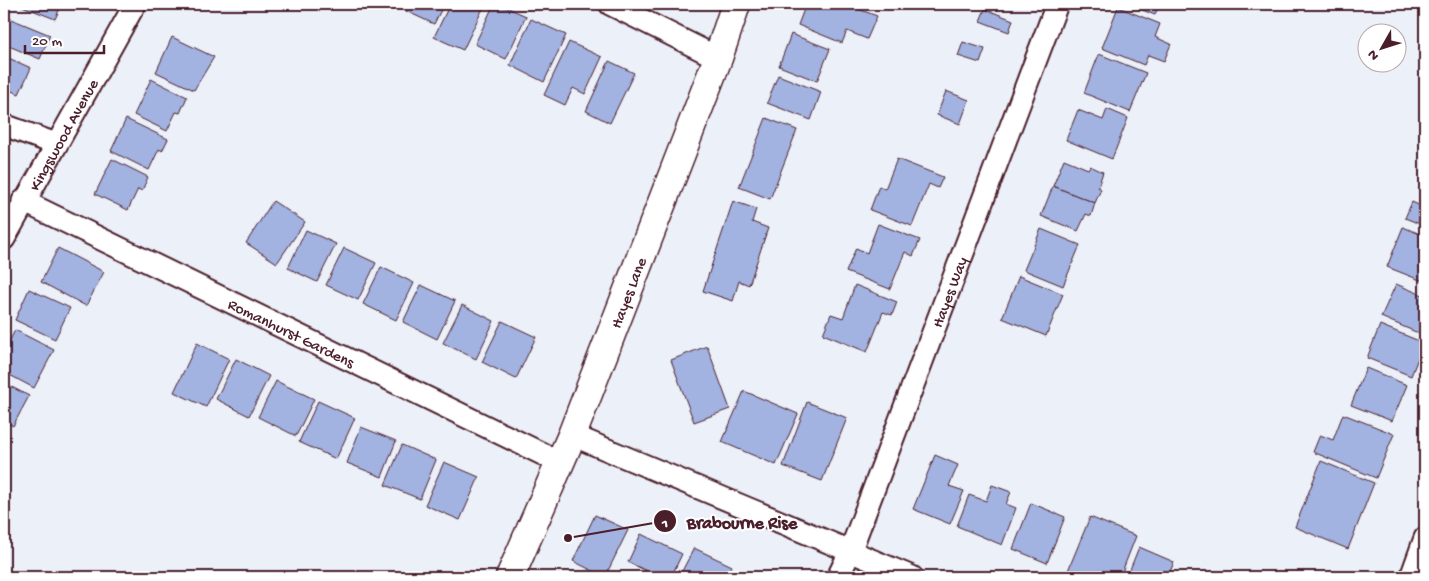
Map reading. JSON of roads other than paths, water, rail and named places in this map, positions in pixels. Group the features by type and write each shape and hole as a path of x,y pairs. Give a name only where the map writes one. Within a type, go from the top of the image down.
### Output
{"main road":[{"name":"Hayes Lane","path":"510,577 561,463 718,58 736,4"}],"street":[{"name":"Kingswood Avenue","path":"4,239 23,201 135,4"},
{"path":"610,4 718,58"},
{"name":"Hayes Way","path":"838,577 850,552 1057,4"},
{"path":"4,125 56,144"},
{"name":"Romanhurst Gardens","path":"23,201 561,463"},
{"path":"572,435 912,577"},
{"path":"1411,577 1425,538"}],"place":[{"name":"Brabourne Rise","path":"568,538"}]}
